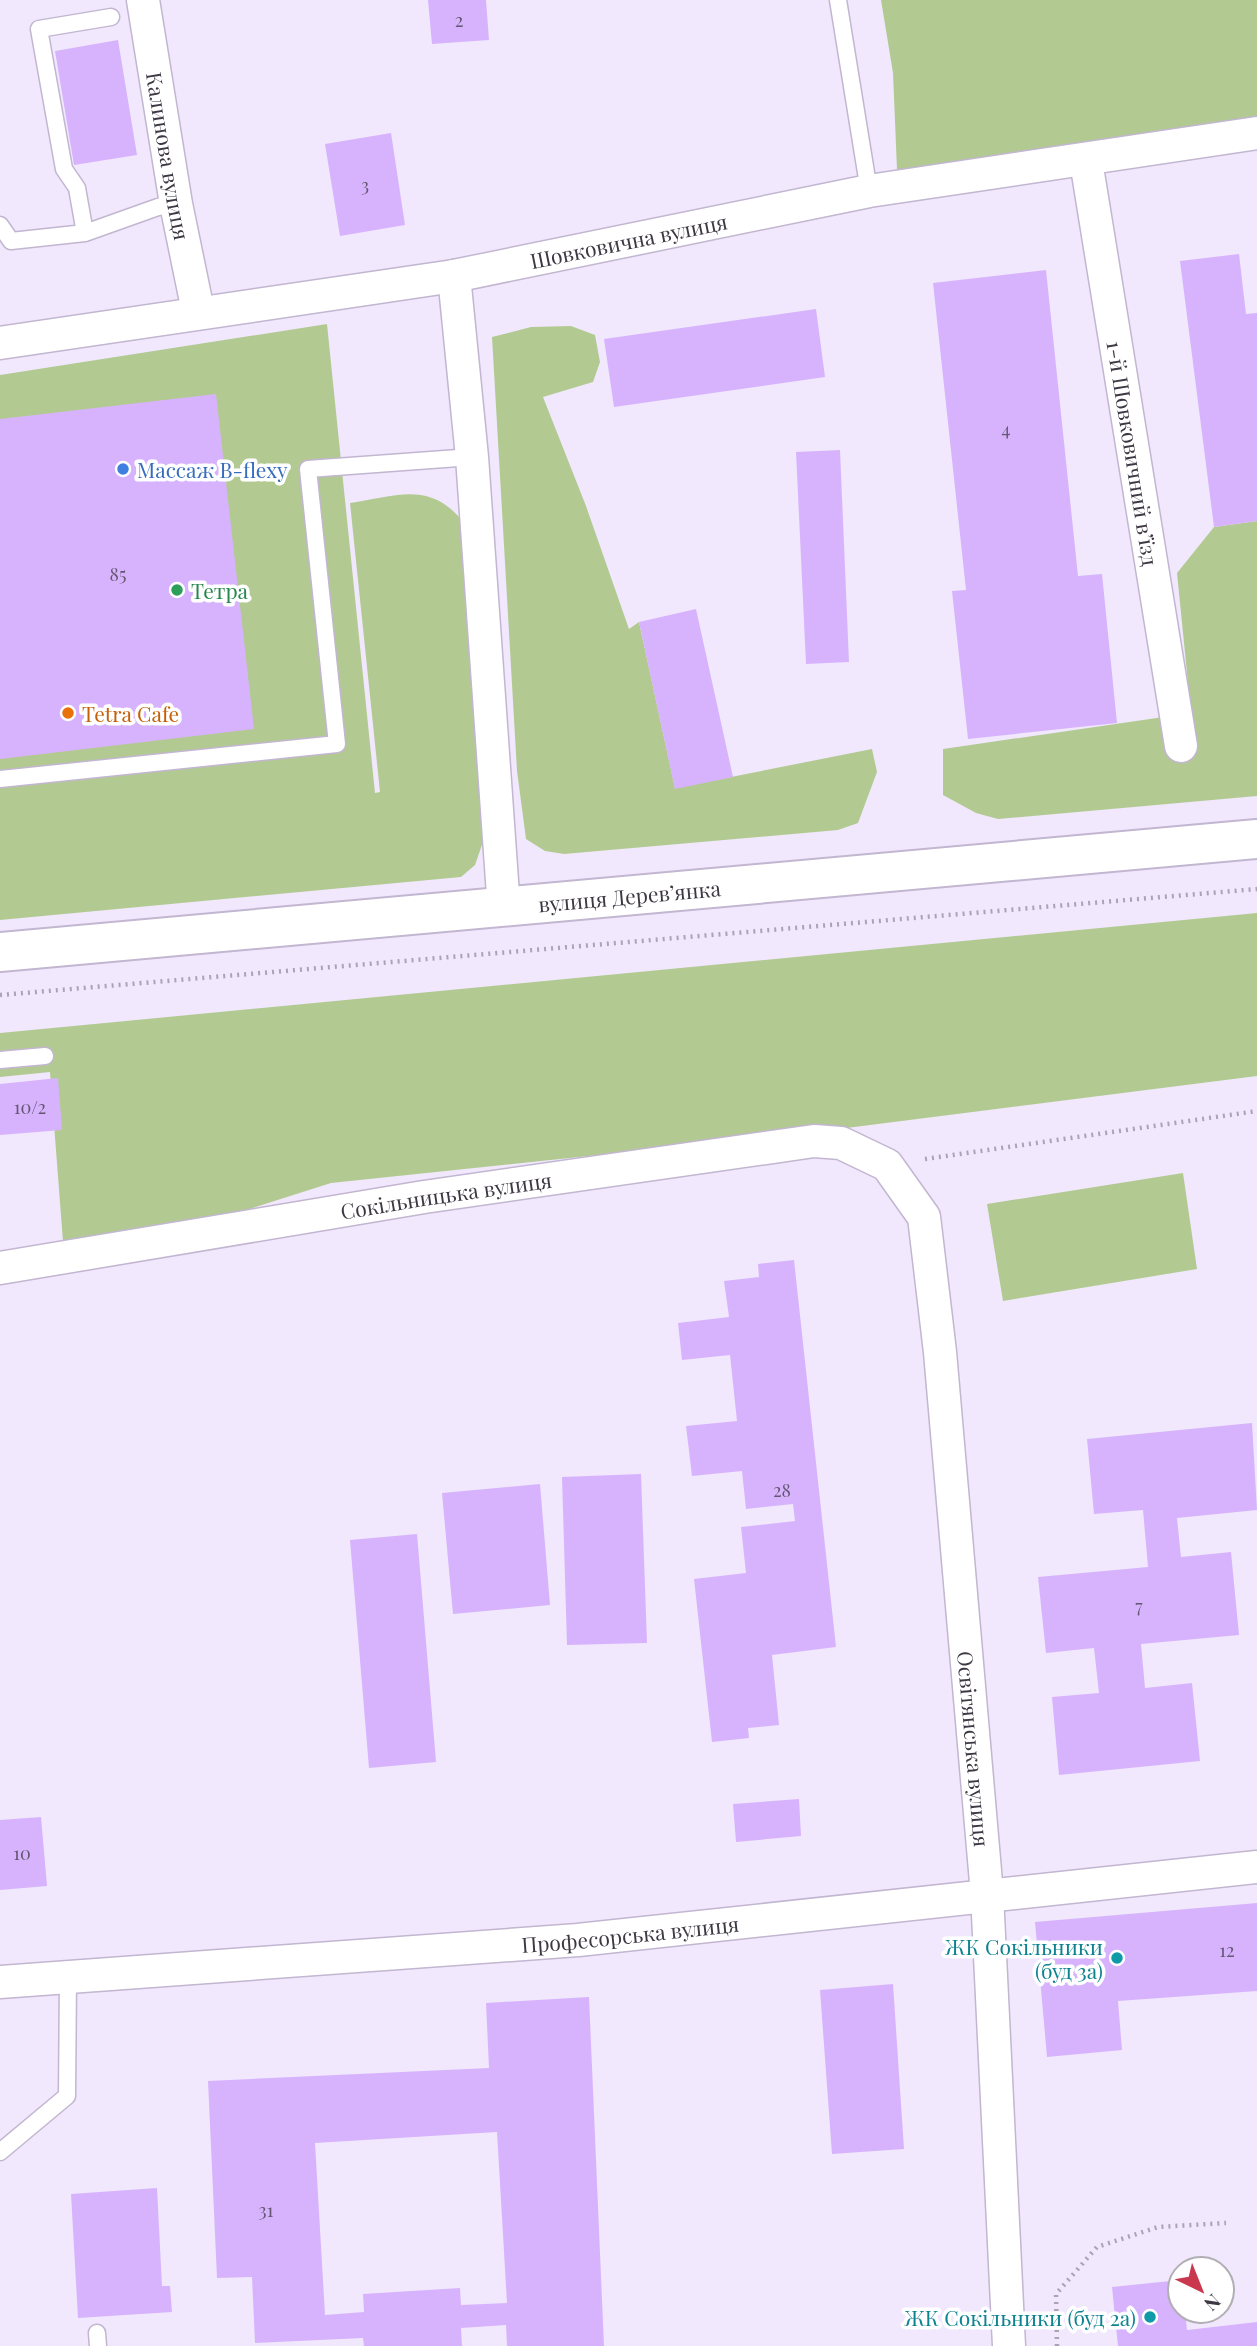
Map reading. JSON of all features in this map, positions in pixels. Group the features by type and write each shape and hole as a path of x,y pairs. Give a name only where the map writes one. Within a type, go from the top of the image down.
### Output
{"main road":[{"name":"вулиця Дерев’янка","path":"0,952 503,909 1257,839"}],"street":[{"name":"Калинова вулиця","path":"143,0 176,204 198,311"},
{"name":"Шовковична вулиця","path":"0,343 198,311 454,276 869,191 1086,161 1257,133"},
{"name":"1-й Шовковичний в’їзд","path":"1086,161 1181,746"},
{"path":"454,276 472,457 503,909"},
{"name":"Сокільницька вулиця","path":"0,1268 425,1197 814,1142 841,1143 887,1165"},
{"name":"Освітянська вулиця","path":"887,1165 924,1217 940,1352 987,1894 1009,2346"},
{"name":"Професорська вулиця","path":"0,1982 578,1940 1257,1867"}],"lane":[{"path":"838,0 869,191"},
{"path":"85,233 77,188 64,169 39,29 111,17"},
{"path":"0,225 10,241 85,233 158,206 176,204"},
{"path":"0,779 337,744 308,469 472,457"},
{"path":"0,1060 45,1056"},
{"path":"0,2152 67,2096 68,1978"}],"path":[{"path":"0,995 1257,889"},
{"path":"887,1165 1257,1111"},
{"path":"1057,2346 1056,2294 1097,2247 1158,2227 1226,2223"}],"green space":[{"path":"881,0 1257,0 1257,119 897,170 893,73"},
{"name":"Тетра","path":"327,324 375,793 380,792 350,503 398,495 426,496 452,510 464,523 485,836 475,865 461,877 0,920 0,375"},
{"path":"571,326 595,335 600,362 593,382 543,397 586,506 629,629 639,622 675,788 872,749 877,772 858,823 838,830 564,854 545,851 526,839 517,771 492,337 531,327"},
{"path":"1257,521 1257,796 998,819 976,813 943,795 943,749 1191,713 1177,573 1214,527"},
{"path":"1257,913 1257,1076 807,1133 331,1183 65,1268 50,1072 0,1077 0,1033"},
{"path":"1183,1173 1197,1269 1003,1301 987,1204"}],"building":[{"path":"428,0 486,0 489,40 432,44"},
{"path":"118,40 137,155 74,165 55,51"},
{"path":"391,133 405,225 340,236 325,144"},
{"path":"1239,254 1246,314 1257,313 1257,521 1214,527 1180,261"},
{"path":"1046,270 1078,576 1102,574 1117,723 968,739 952,591 966,590 933,283"},
{"path":"816,309 825,377 614,407 604,339"},
{"path":"216,394 254,729 0,759 0,419"},
{"path":"840,450 849,662 806,664 796,452"},
{"path":"696,609 733,777 675,789 639,622"},
{"path":"58,1078 62,1130 0,1135 0,1084"},
{"path":"794,1260 836,1647 772,1655 779,1725 748,1728 749,1738 712,1742 694,1579 746,1573 741,1527 795,1521 793,1504 746,1509 742,1471 692,1476 686,1426 737,1421 730,1355 682,1360 678,1323 729,1317 724,1281 759,1277 758,1264"},
{"path":"1252,1423 1257,1510 1177,1518 1181,1557 1231,1552 1239,1635 1141,1644 1145,1688 1192,1683 1200,1761 1059,1775 1052,1697 1099,1693 1094,1648 1046,1653 1038,1577 1148,1567 1143,1510 1094,1514 1087,1439"},
{"path":"641,1474 647,1643 567,1645 562,1477"},
{"path":"540,1484 550,1605 453,1614 442,1493"},
{"path":"417,1534 436,1762 369,1768 350,1540"},
{"path":"799,1799 801,1836 736,1842 733,1804"},
{"path":"41,1817 47,1886 0,1890 0,1820"},
{"name":"ЖК Сокільники (буд 3а)","path":"1257,1903 1257,1991 1118,2001 1122,2050 1047,2057 1035,1922"},
{"path":"893,1984 904,2149 832,2154 820,1990"},
{"path":"589,1997 604,2346 507,2346 506,2325 461,2328 462,2346 364,2346 363,2338 255,2343 252,2277 217,2278 208,2081 489,2068 486,2003","holes":["497,2132 507,2303 461,2305 460,2288 363,2294 364,2312 325,2315 315,2143"]},
{"path":"157,2188 162,2286 170,2286 172,2312 78,2318 71,2194"},
{"name":"ЖК Сокільники (буд 2а)","path":"1166,2281 1166,2325 1186,2325 1187,2330 1257,2322 1257,2346 1118,2346 1112,2287"}],"place":[{"name":"Массаж B-flexy","path":"123,469"},
{"name":"Тетра","path":"177,590"},
{"name":"Tetra Cafe","path":"68,713"},
{"name":"ЖК Сокільники (буд 3а)","path":"1117,1958"},
{"name":"ЖК Сокільники (буд 2а)","path":"1150,2317"}]}
